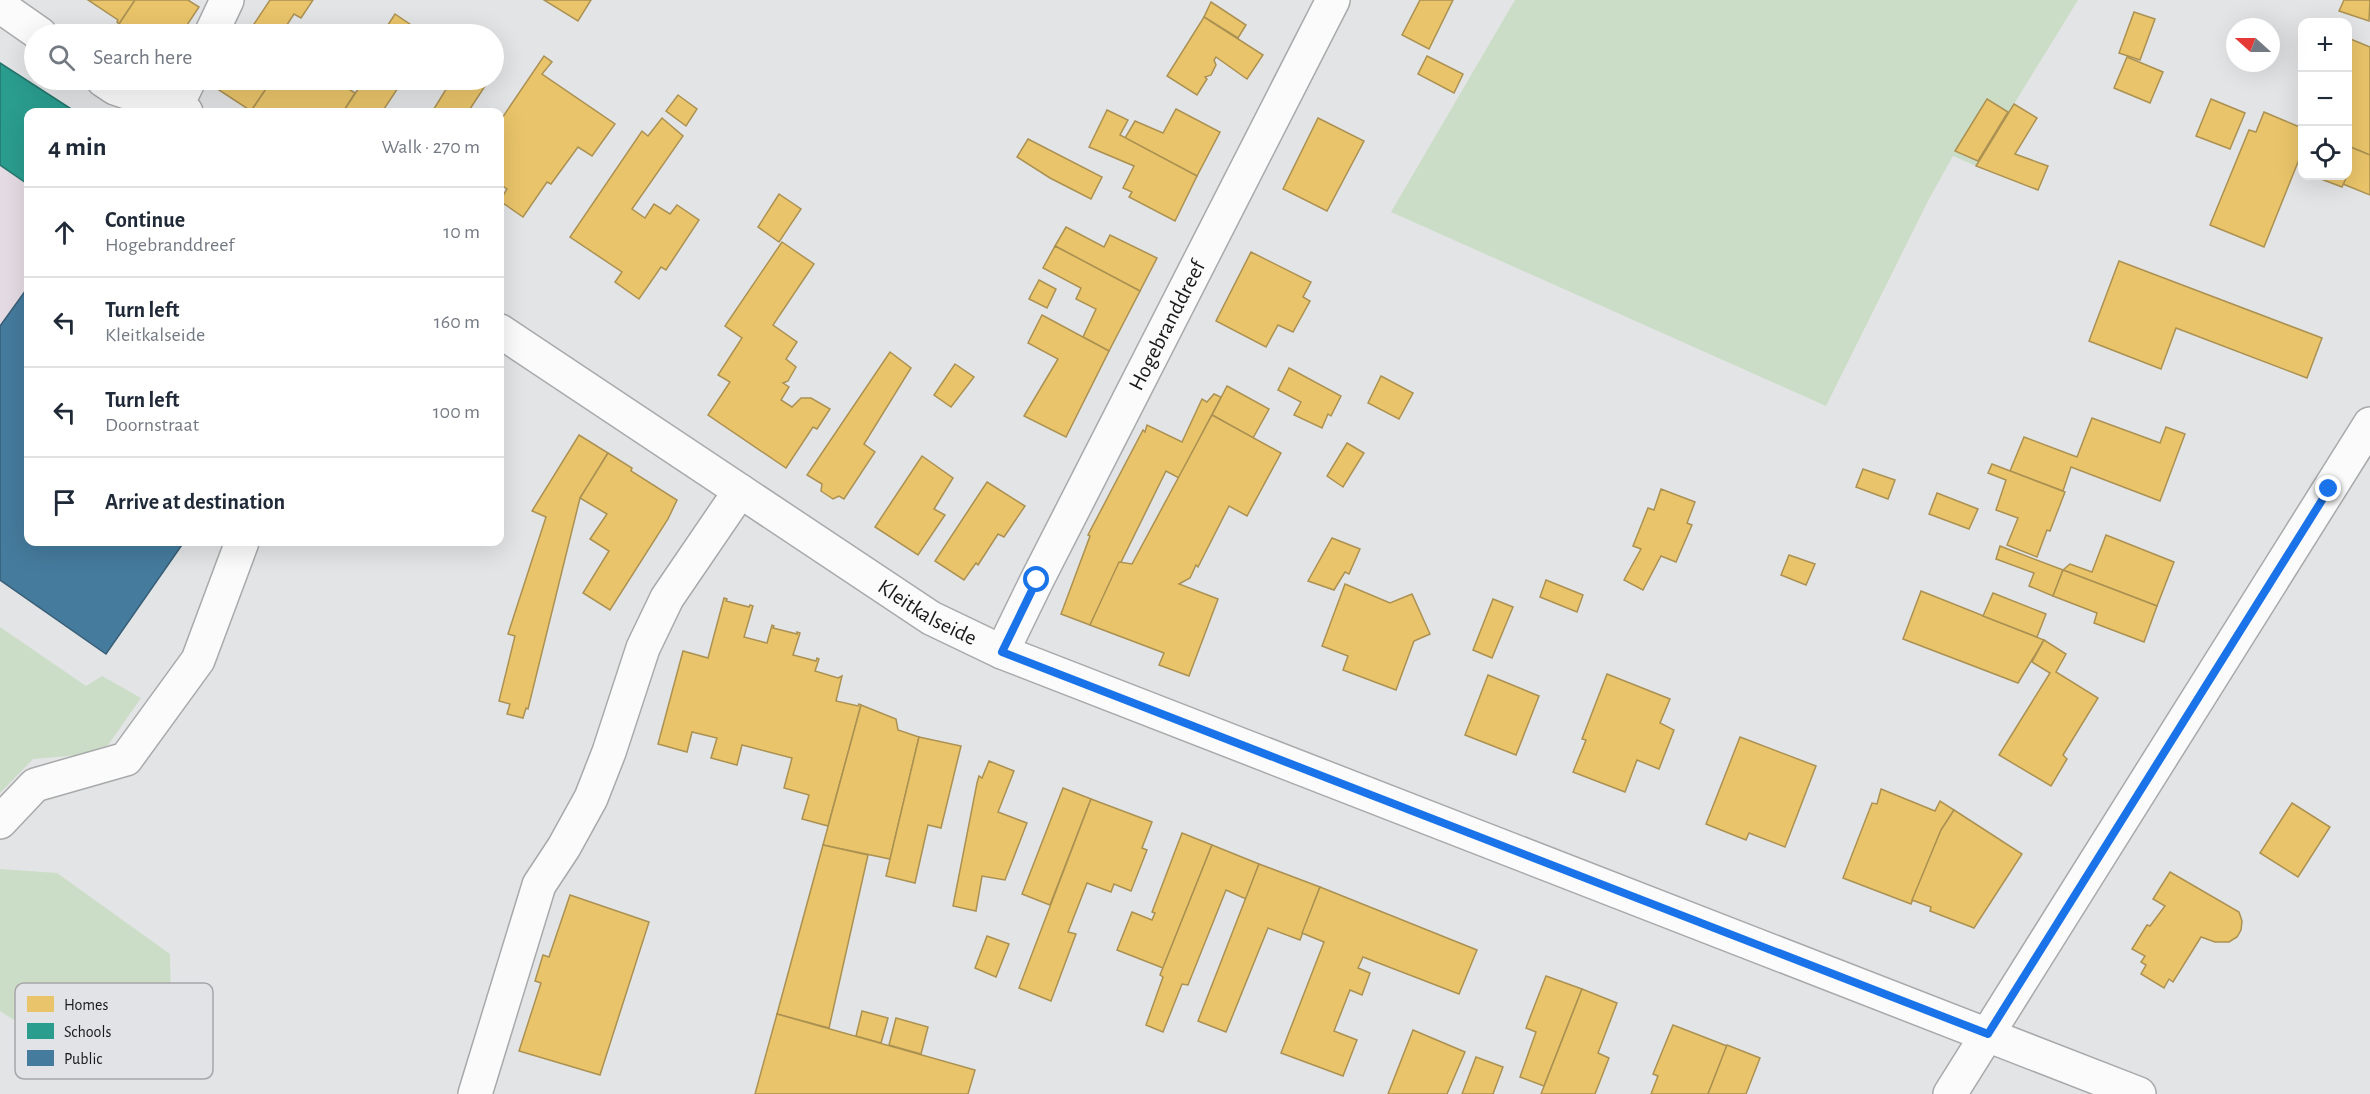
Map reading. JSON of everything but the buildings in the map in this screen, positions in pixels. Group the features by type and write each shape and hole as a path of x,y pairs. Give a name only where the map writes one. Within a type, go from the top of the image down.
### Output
{"street":[{"path":"215,24 227,0"},
{"name":"Hogebranddreef","path":"1002,652 1333,0"},
{"path":"0,6 26,24"},
{"path":"121,90 172,108"},
{"path":"182,108 186,90"},
{"name":"Kleitkalseide","path":"504,334 932,618 1002,652 2139,1094"},
{"path":"1950,1094 2370,424"},
{"path":"475,1094 539,885 564,847 591,798 609,752 643,648 667,598 740,490"},
{"path":"0,822 35,785 126,759 198,660 241,546"}],"shaded area":[{"path":"0,63 24,78 24,90 42,90 70,108 24,108 24,293 0,326"}],"green space":[{"path":"1515,0 2078,0 1976,166 1953,156 1929,199 1826,406 1391,212"},
{"path":"0,627 86,686 102,676 141,698 108,745 79,755 33,759 0,793"},
{"path":"0,869 57,873 170,954 170,983 15,983 15,1021 0,1011"}],"route":[{"path":"1037,580 1002,652 1988,1034 2329,489"}]}
